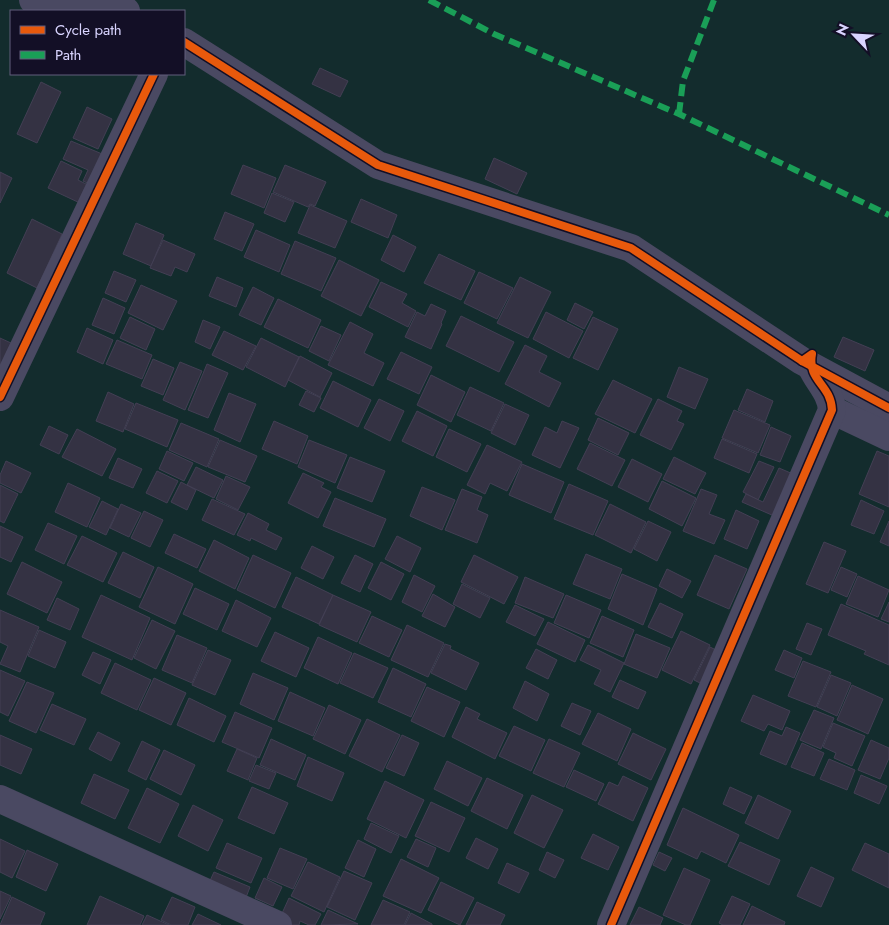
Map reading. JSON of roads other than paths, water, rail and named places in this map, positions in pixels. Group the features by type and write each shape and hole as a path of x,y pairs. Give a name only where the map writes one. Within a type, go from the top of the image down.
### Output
{"street":[{"path":"33,0 42,3 114,7 123,10"},
{"path":"185,43 378,165 631,248 802,361 889,408"},
{"path":"0,397 154,75"},
{"path":"611,925 832,410 832,401 810,365 812,354 802,361"},
{"path":"832,410 889,437"},
{"path":"0,799 278,925"}]}
